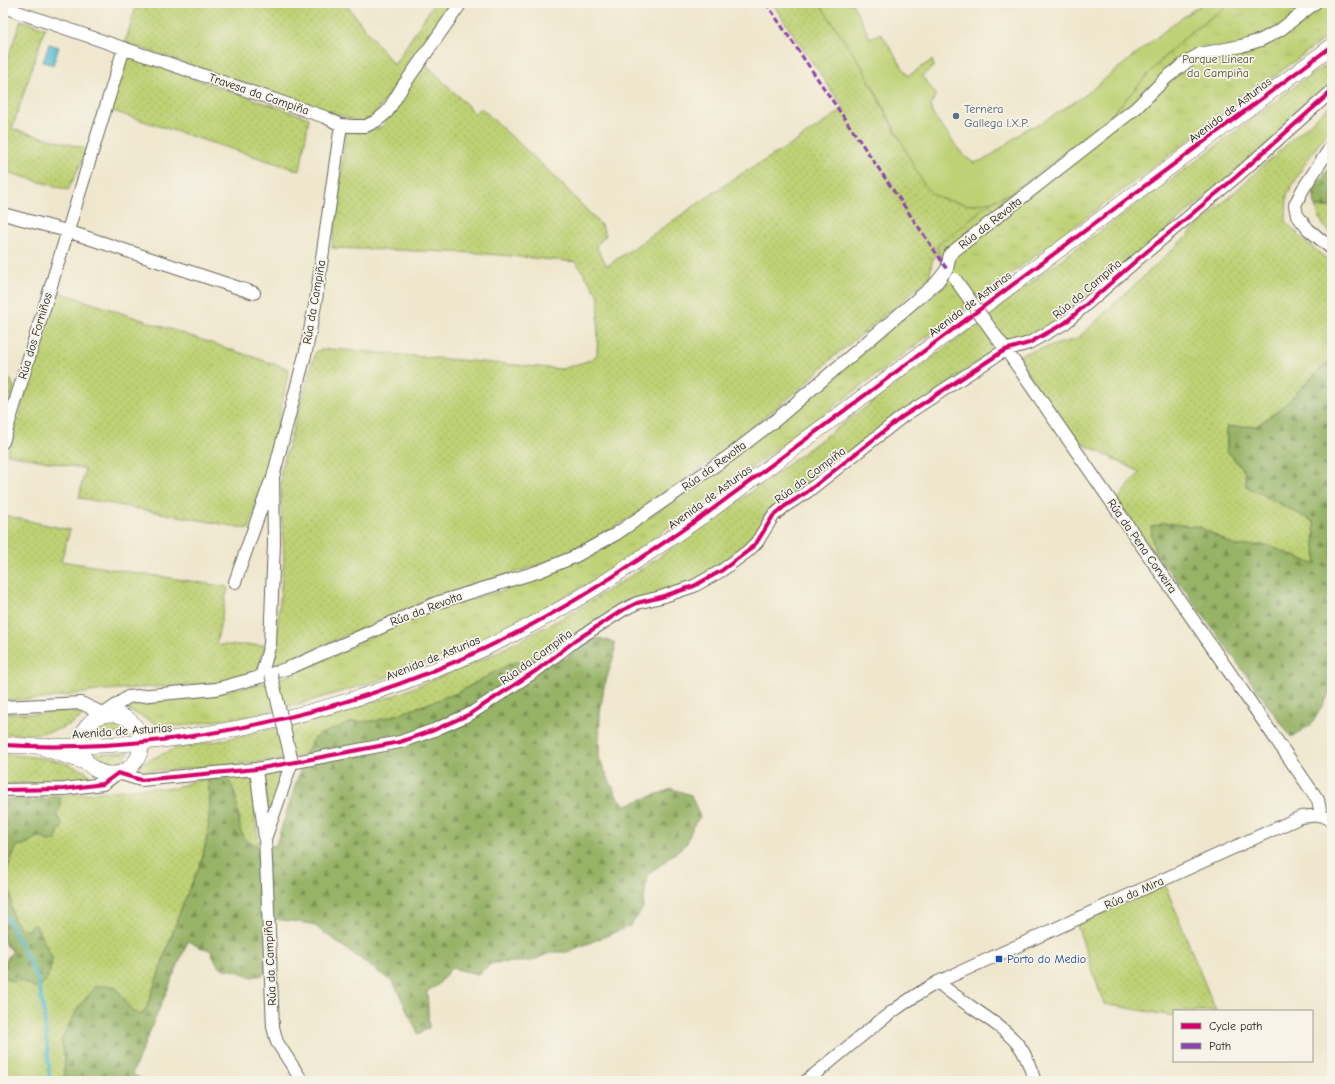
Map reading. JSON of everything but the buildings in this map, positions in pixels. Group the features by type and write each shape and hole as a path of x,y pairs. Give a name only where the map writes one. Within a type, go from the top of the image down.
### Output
{"main road":[{"name":"Avenida de Asturias","path":"172,737 263,723 369,694 465,657 532,625 572,603 644,557 710,511 1332,46"},
{"path":"1316,58 1332,53"},
{"path":"38,746 63,738 104,714 116,714 126,717 139,734 139,754 136,761"},
{"path":"88,724 84,729 80,745 83,756 87,763 95,770 104,774 118,773 128,769 136,761 172,737"},
{"name":"Avenida de Asturias","path":"3,745 80,745 139,734"},
{"path":"139,734 172,737"},
{"path":"38,746 87,763"}],"street":[{"name":"Travesa da Campiña","path":"3,7 325,117 341,125 366,126 376,121 387,112 403,86 461,3"},
{"name":"Rúa da Revolta","path":"104,714 128,697 216,688 294,666 436,603 540,571 574,557 616,534 679,492 777,419 937,282 947,268 950,254 1136,108 1166,78 1200,54 1241,46 1261,40 1280,30 1316,3"},
{"name":"Rúa dos Forniños","path":"3,442 124,48"},
{"name":"Rúa da Campiña","path":"292,762 400,742 434,730 470,714 537,670 576,640 623,610 636,603 662,597 694,586 721,571 748,551 761,537 773,516 785,506 807,492 881,433 1003,346 1029,343 1065,323 1138,259 1236,178 1332,91"},
{"name":"Rúa da Campiña","path":"235,582 273,477 306,351 316,300 341,125"},
{"path":"1332,145 1303,189 1295,205 1297,215 1308,230 1332,249"},
{"path":"3,214 68,231 254,293"},
{"name":"Rúa da Pena Corveira","path":"947,268 1003,346 1318,800 1326,818"},
{"name":"Rúa da Campiña","path":"265,838 292,762 266,675 270,644 274,543 273,477"},
{"path":"3,707 81,703 104,714"},
{"path":"3,790 64,789 103,784 118,773 141,780 256,769 292,762"},
{"name":"Rúa da Campiña","path":"256,769 265,838 273,1027 277,1042 302,1081"},
{"name":"Rúa da Mira","path":"806,1081 876,1023 913,996 938,982 1301,817 1326,818"},
{"path":"938,982 954,996 1006,1032 1021,1048 1035,1081"}],"green space":[{"path":"137,3 345,3 394,65 434,3 452,3 373,117 360,122 125,43"},
{"path":"772,3 819,3 862,66 895,132 970,205 992,201 1011,193 947,240 932,261 930,276 900,303 831,359 801,388 710,461 634,516 560,558 422,603 273,667 284,559 281,470 316,351 329,349 357,351 562,369 590,360 597,355 599,296 576,262 476,253 332,248 346,131 360,133 382,127 425,63 475,113 481,108 555,177 601,225 606,235 596,246 607,266 738,176 792,144 844,109"},
{"path":"819,3 852,3 870,38 881,33 908,76 932,60 934,66 922,76 936,94 931,105 932,113 963,155 974,163 988,158 1029,127 1038,125 1084,96 1172,25 1203,3 1236,3 1221,10 1191,32 1163,58 1101,126 1011,193 992,201 970,205 946,200 934,195 924,185 862,66"},
{"name":"Parque Linear da Campiña","path":"1236,3 1332,3 1332,33 780,447 594,581 530,616 463,649 371,683 305,702 248,716 179,726 157,724 123,707 125,703 189,698 253,686 282,678 319,663 388,628 442,606 502,591 606,547 689,490 947,284 937,246 992,201 1011,193 1101,126 1163,58 1191,32 1221,10"},
{"path":"21,20 45,28 12,129 88,149 68,190 3,171 3,72"},
{"path":"125,55 309,118 300,171 109,110"},
{"path":"1332,62 1332,88 1063,319 1044,330 1019,340 1005,339 994,346 992,351 804,489 773,507 764,516 755,535 740,553 689,584 610,610 547,658 509,664 457,693 402,713 375,721 352,722 311,743 305,755 282,760 172,770 139,771 140,764 176,748 218,741 299,723 393,696 486,658 572,613 642,569 725,511 971,329 1055,264 1210,151 1304,79"},
{"path":"1332,103 1332,125 1304,165 1287,195 1286,222 1306,242 1332,263 1332,358 1279,410 1256,426 1227,427 1227,451 1245,472 1247,486 1314,522 1316,565 1267,545 1235,546 1200,527 1151,527 1155,554 1117,500 1140,472 1079,442 1054,412 1019,361 1021,354 1077,339"},
{"path":"1332,165 1332,207 1315,207 1313,188"},
{"path":"1315,207 1332,207 1332,234 1324,227"},
{"path":"56,291 289,369 275,437 249,529 79,498 85,469 7,454"},
{"path":"1332,358 1332,689 1312,724 1291,737 1187,593 1155,554 1151,527 1165,523 1200,527 1235,546 1267,545 1316,565 1314,522 1246,486 1245,472 1227,451 1227,427 1257,426 1279,410"},
{"path":"3,378 11,380 14,388 3,425"},
{"path":"3,515 70,530 61,561 228,587 216,645 265,645 258,670 248,675 222,683 103,690 43,699 3,700"},
{"path":"598,638 614,642 615,652 604,687 600,713 599,758 616,795 626,805 672,789 691,795 700,817 693,826 687,843 647,876 643,908 630,926 567,952 552,952 531,961 492,963 478,974 451,968 438,985 427,991 429,1028 418,1034 394,983 312,924 274,919 275,957 263,975 249,977 236,971 226,970 219,965 210,950 199,947 188,941 132,1074 146,1081 58,1081 64,1077 65,1057 61,1040 78,1008 96,986 115,986 132,1010 141,1015 146,1009 182,906 202,860 208,832 210,801 208,779 225,775 230,783 236,799 239,823 244,840 260,847 276,845 305,755 311,743 318,735 352,722 375,721 402,713 457,693 509,664 536,657 565,659 578,649"},
{"path":"63,711 78,712 83,716 73,723 54,730 35,734 3,734 3,713 37,714"},
{"path":"112,722 124,727 128,733 89,735 100,724"},
{"path":"129,752 121,761 110,765 99,763 91,754"},
{"path":"3,754 58,761 89,774 89,777 82,782 3,784"},
{"path":"278,770 278,787 268,815 264,772"},
{"path":"225,775 253,775 257,804 255,820 260,847 244,840 239,828 240,820 236,806 236,795"},
{"path":"208,779 210,801 208,832 202,860 182,906 146,1009 141,1015 132,1010 115,987 61,1040 65,1057 64,1078 58,1081 3,1081 3,972 8,980 23,981 36,988 46,980 52,961 36,926 30,926 28,932 17,926 13,916 11,895 6,873 17,846 26,844 39,836 48,841 58,836 58,831 62,828 56,814 61,805 59,796 143,788 175,788 194,781"},
{"path":"52,795 59,796 60,806 56,814 63,825 58,831 56,840 48,841 39,836 26,844 17,846 6,873 11,895 13,916 17,925 28,931 33,924 36,926 52,957 50,971 46,980 36,988 21,981 14,982 6,978 4,970 6,961 13,951 6,946 3,939 3,799 12,799 20,796 32,802 41,798 47,799"},
{"path":"1165,885 1216,1010 1173,1010 1173,1016 1104,1004 1077,925"}],"water":[{"path":"49,44 59,47 53,65 43,62"}],"waterway":[{"path":"3,910 37,977 44,1012 50,1081"}],"marked path":[{"path":"766,3 947,269"}],"cycle path":[{"path":"3,745 71,746 140,742 208,734 276,720 343,702 409,680 472,654 533,624 645,556 710,511 1332,46"},
{"path":"3,790 64,789 103,784 118,773 141,780 256,769 400,742 434,730 470,714 537,670 576,640 623,610 637,603 694,586 721,571 748,551 757,542 773,516 785,506 807,492 902,417 1005,350 1029,343 1065,323 1138,259 1236,177 1332,91"}],"place":[{"name":"Ternera Gallega l.X.P.","path":"956,116"},
{"name":"Porto do Medio","path":"999,959"}]}
